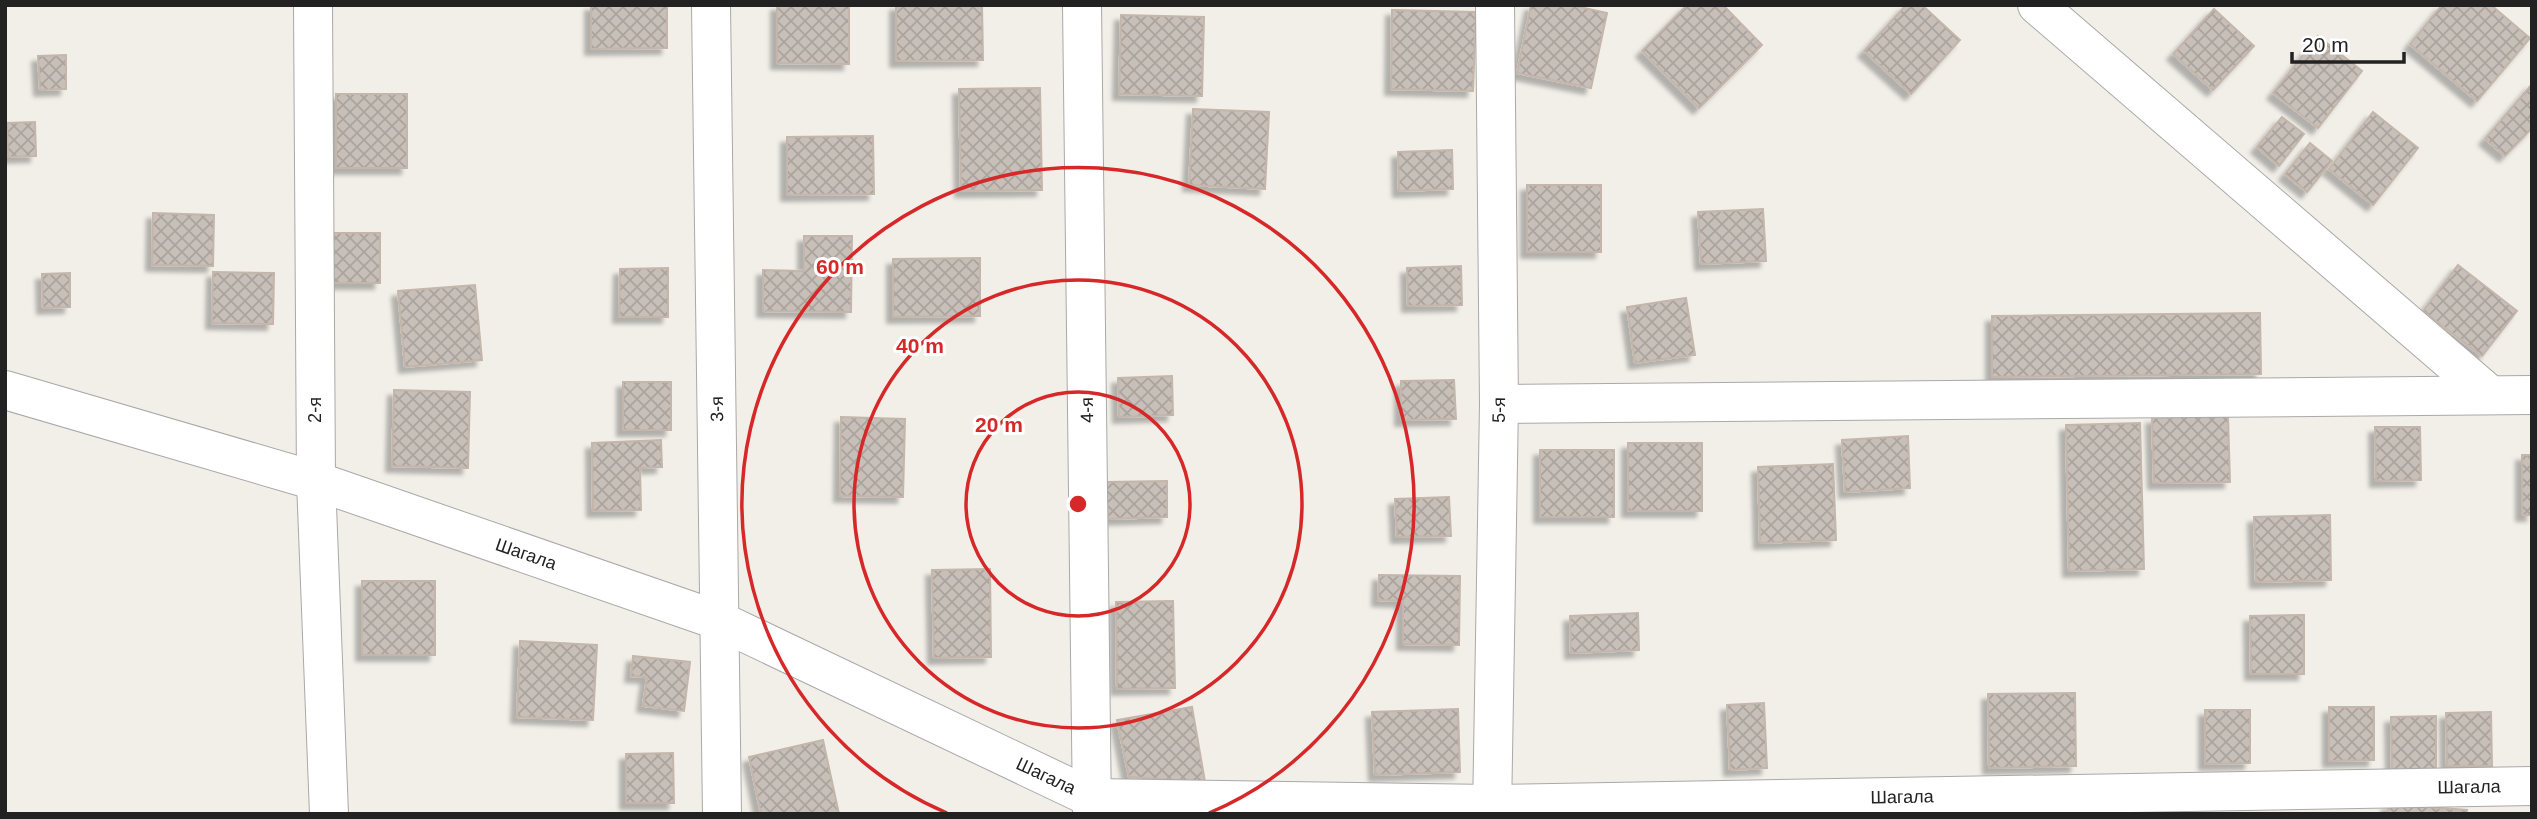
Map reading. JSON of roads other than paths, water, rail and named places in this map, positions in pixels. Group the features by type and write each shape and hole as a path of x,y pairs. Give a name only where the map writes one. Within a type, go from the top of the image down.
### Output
{"street":[{"name":"2-я","path":"313,5 316,481 329,814"},
{"name":"3-я","path":"711,5 722,814"},
{"name":"4-я","path":"1082,5 1092,806"},
{"name":"5-я","path":"1492,809 1499,404 1495,5"},
{"path":"2037,5 2490,395"},
{"name":"Шагала","path":"5,390 316,481 720,621 1092,806 1492,809 2532,786"},
{"path":"1499,404 2532,395"}]}
